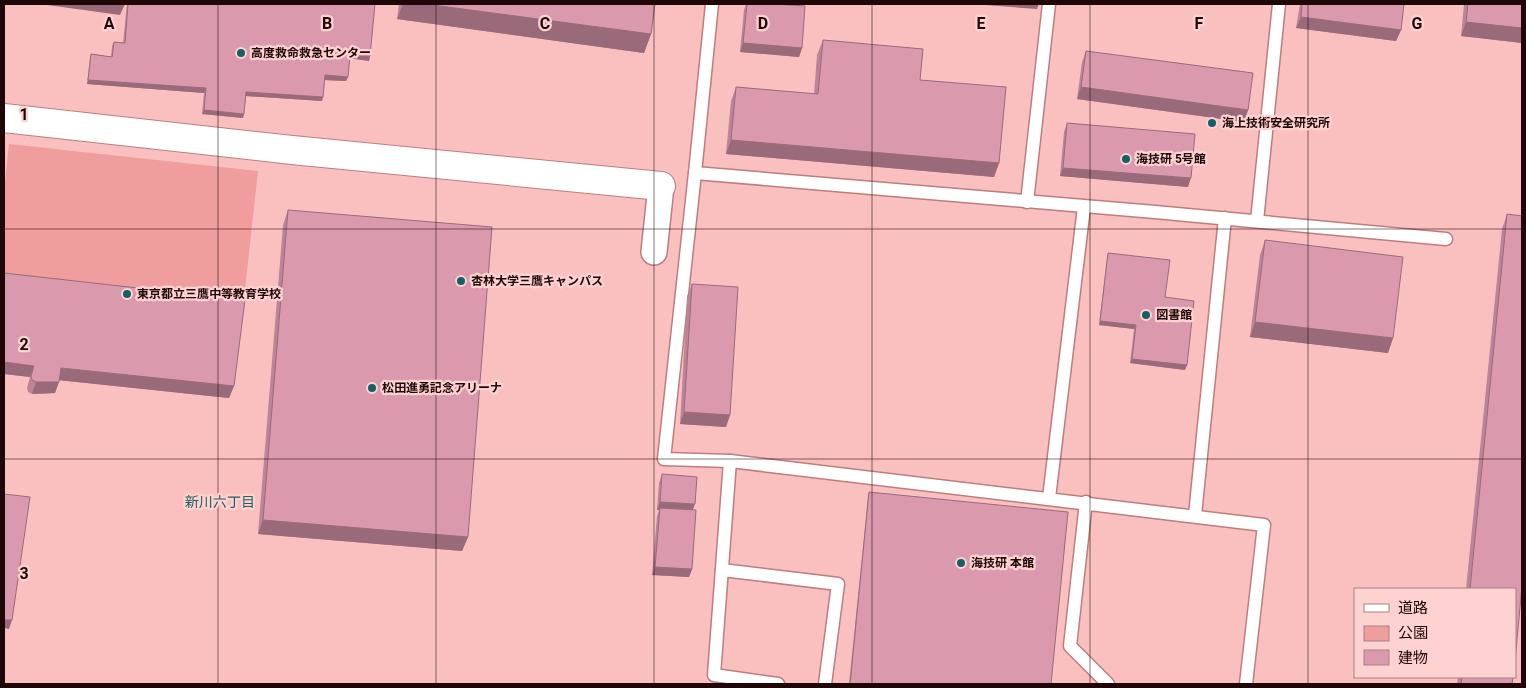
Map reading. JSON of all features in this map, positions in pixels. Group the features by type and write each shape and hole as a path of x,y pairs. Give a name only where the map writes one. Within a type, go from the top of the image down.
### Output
{"street":[{"path":"4,118 661,186 654,252"}],"lane":[{"path":"712,4 664,459 730,461 1195,515 1264,525 1246,684"},
{"path":"1027,202 1049,4"},
{"path":"1257,222 1280,4"},
{"path":"695,173 1225,218 1446,239"},
{"path":"1049,498 1084,206"},
{"path":"1195,515 1225,218"},
{"path":"730,461 714,676 778,684"},
{"path":"1086,502 1070,646 1108,684"},
{"path":"722,570 838,584 825,684"}],"green space":[{"path":"9,144 258,171 243,308 4,282 4,192"}],"building":[{"name":"高度救命救急センター","path":"128,4 375,4 370,56 350,54 348,77 325,75 323,97 246,92 244,114 204,110 206,88 88,80 91,54 112,57 114,42 125,43"},
{"path":"425,4 655,4 651,34"},
{"path":"747,4 805,6 802,48 743,43"},
{"path":"1302,4 1404,4 1401,30 1301,17"},
{"path":"1468,4 1522,4 1522,28 1466,22"},
{"path":"823,40 923,49 920,80 1006,87 999,163 731,140 736,87 818,94"},
{"path":"1086,51 1253,73 1248,110 1081,87"},
{"name":"海技研 5号館","path":"1067,123 1195,134 1191,178 1063,168"},
{"name":"松田進勇記念アリーナ","path":"288,210 492,227 468,537 263,520"},
{"path":"1507,214 1522,216 1522,586 1516,650 1516,588 1470,588"},
{"path":"1265,240 1403,257 1393,338 1255,322"},
{"name":"図書館","path":"1108,253 1170,260 1165,297 1194,301 1187,365 1132,359 1136,325 1100,321"},
{"path":"4,273 245,300 234,386 61,368 59,382 36,382 32,380 31,376 34,366 4,362"},
{"path":"692,284 738,287 730,415 684,412"},
{"path":"662,474 697,477 695,504 660,502"},
{"name":"海技研 本館","path":"869,492 1068,512 1051,684 850,684"},
{"path":"4,494 30,497 12,620 4,620"},
{"path":"660,508 696,510 692,569 655,567"},
{"path":"1462,678 1513,678 1512,684 1461,684"}],"place":[{"name":"高度救命救急センター","path":"241,53"},
{"name":"海上技術安全研究所","path":"1212,123"},
{"name":"海技研 5号館","path":"1126,159"},
{"name":"杏林大学三鷹キャンパス","path":"461,281"},
{"name":"東京都立三鷹中等教育学校","path":"127,294"},
{"name":"図書館","path":"1146,315"},
{"name":"松田進勇記念アリーナ","path":"372,388"},
{"name":"海技研 本館","path":"961,563"}],"district":[{"name":"新川六丁目","path":"220,502"}]}
